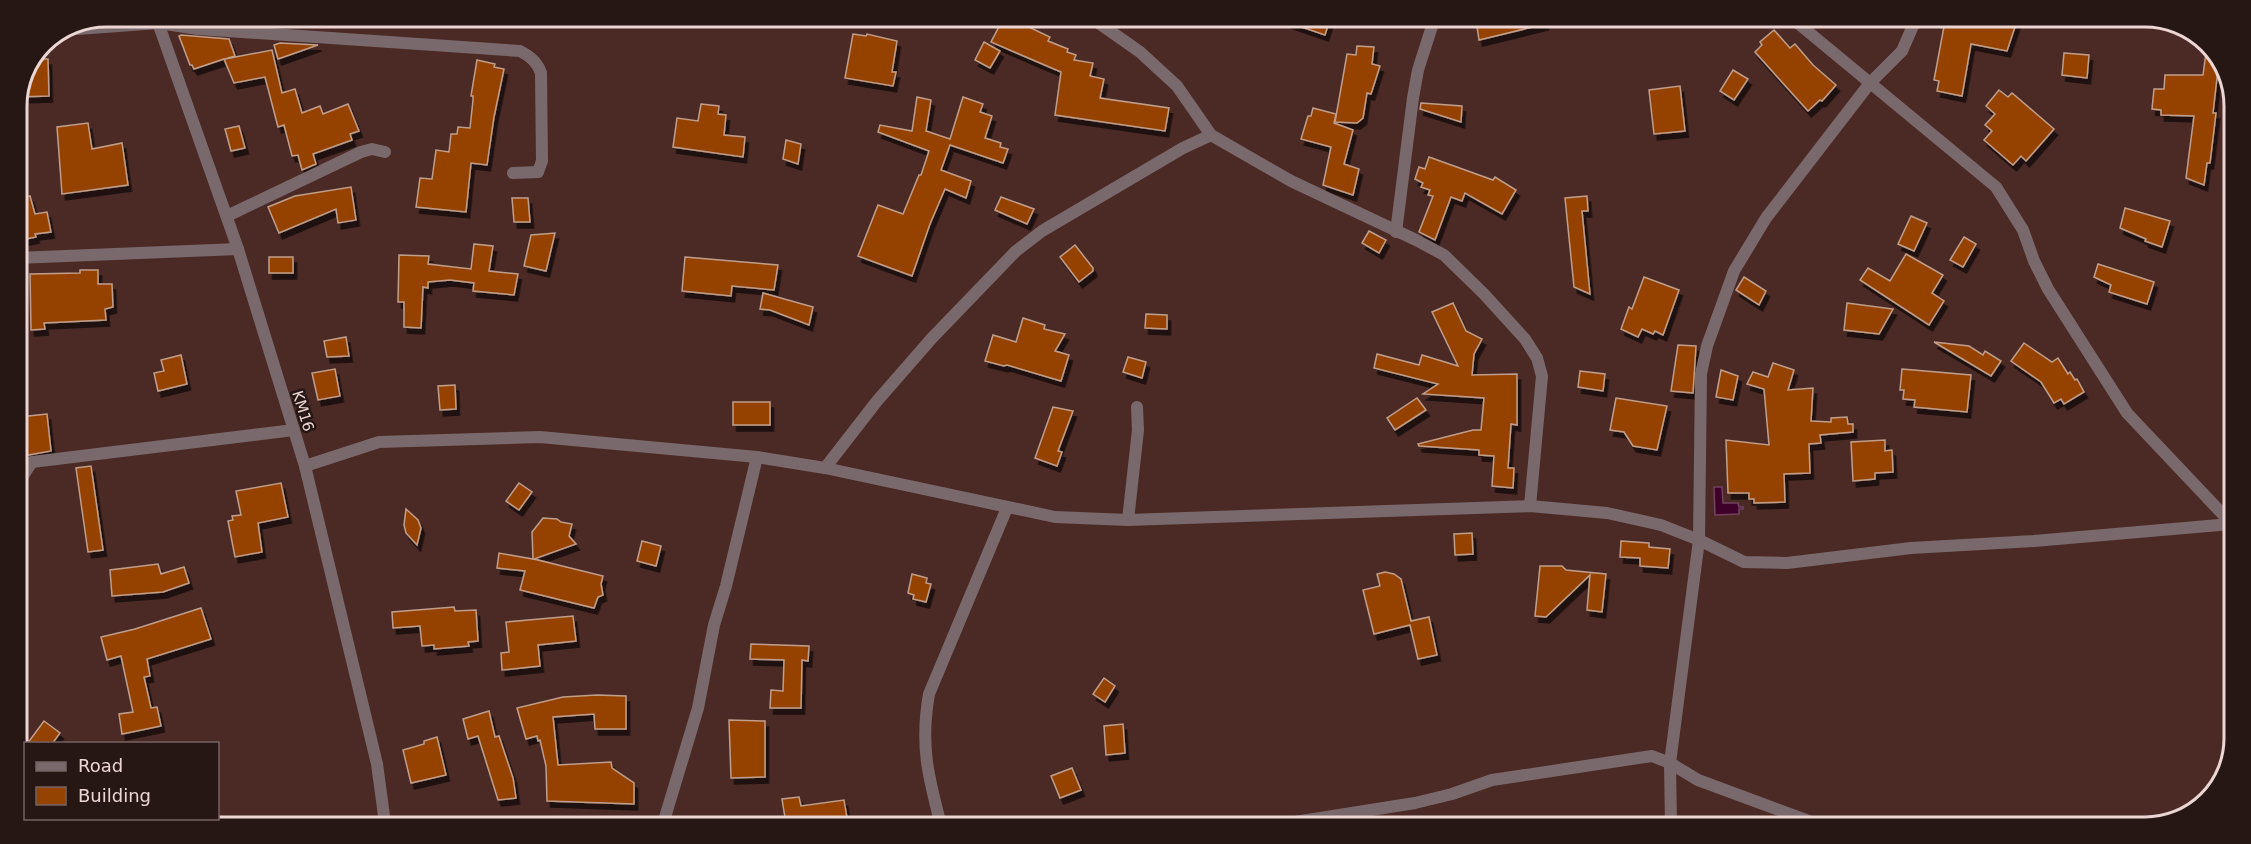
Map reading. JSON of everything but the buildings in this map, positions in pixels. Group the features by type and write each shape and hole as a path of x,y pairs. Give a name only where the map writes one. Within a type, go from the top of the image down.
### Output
{"street":[{"name":"KM16","path":"160,27 238,249 305,466 377,764 384,817"},
{"path":"189,27 520,51 528,55 539,66 541,73 542,161 538,172 513,173"},
{"path":"1104,27 1140,52 1177,86 1210,135 1291,181 1444,255 1526,339 1537,358 1542,376 1530,506"},
{"path":"1396,232 1413,98 1418,70 1432,27"},
{"path":"1802,27 1996,187 2023,230 2034,261 2048,289 2127,413 2224,516"},
{"path":"1671,817 1670,763 1699,540 1701,374 1721,303 1734,271 1766,218 1870,83 1902,51 1912,27"},
{"path":"825,468 877,400 932,338 1016,251 1042,231 1210,135"},
{"path":"226,216 361,152 372,149 385,152"},
{"path":"27,258 238,249"},
{"path":"1128,520 1138,430 1137,407"},
{"path":"27,463 294,430"},
{"path":"305,466 379,442 529,438 757,458 825,468 1055,517 1128,520 1530,506 1607,513 1661,525 1744,562 1786,563 1911,548 2034,541 2224,524"},
{"path":"665,817 698,708 714,625 726,586 757,458"},
{"path":"27,470 32,462"},
{"path":"939,817 925,760 925,716 929,694 1007,508"},
{"path":"1327,817 1415,803 1452,794 1492,780 1652,756 1670,763 1698,780 1798,817"}],"shaded area":[{"path":"1714,487 1722,487 1723,503 1738,503 1739,507 1743,507 1739,509 1739,514 1715,515"}]}
